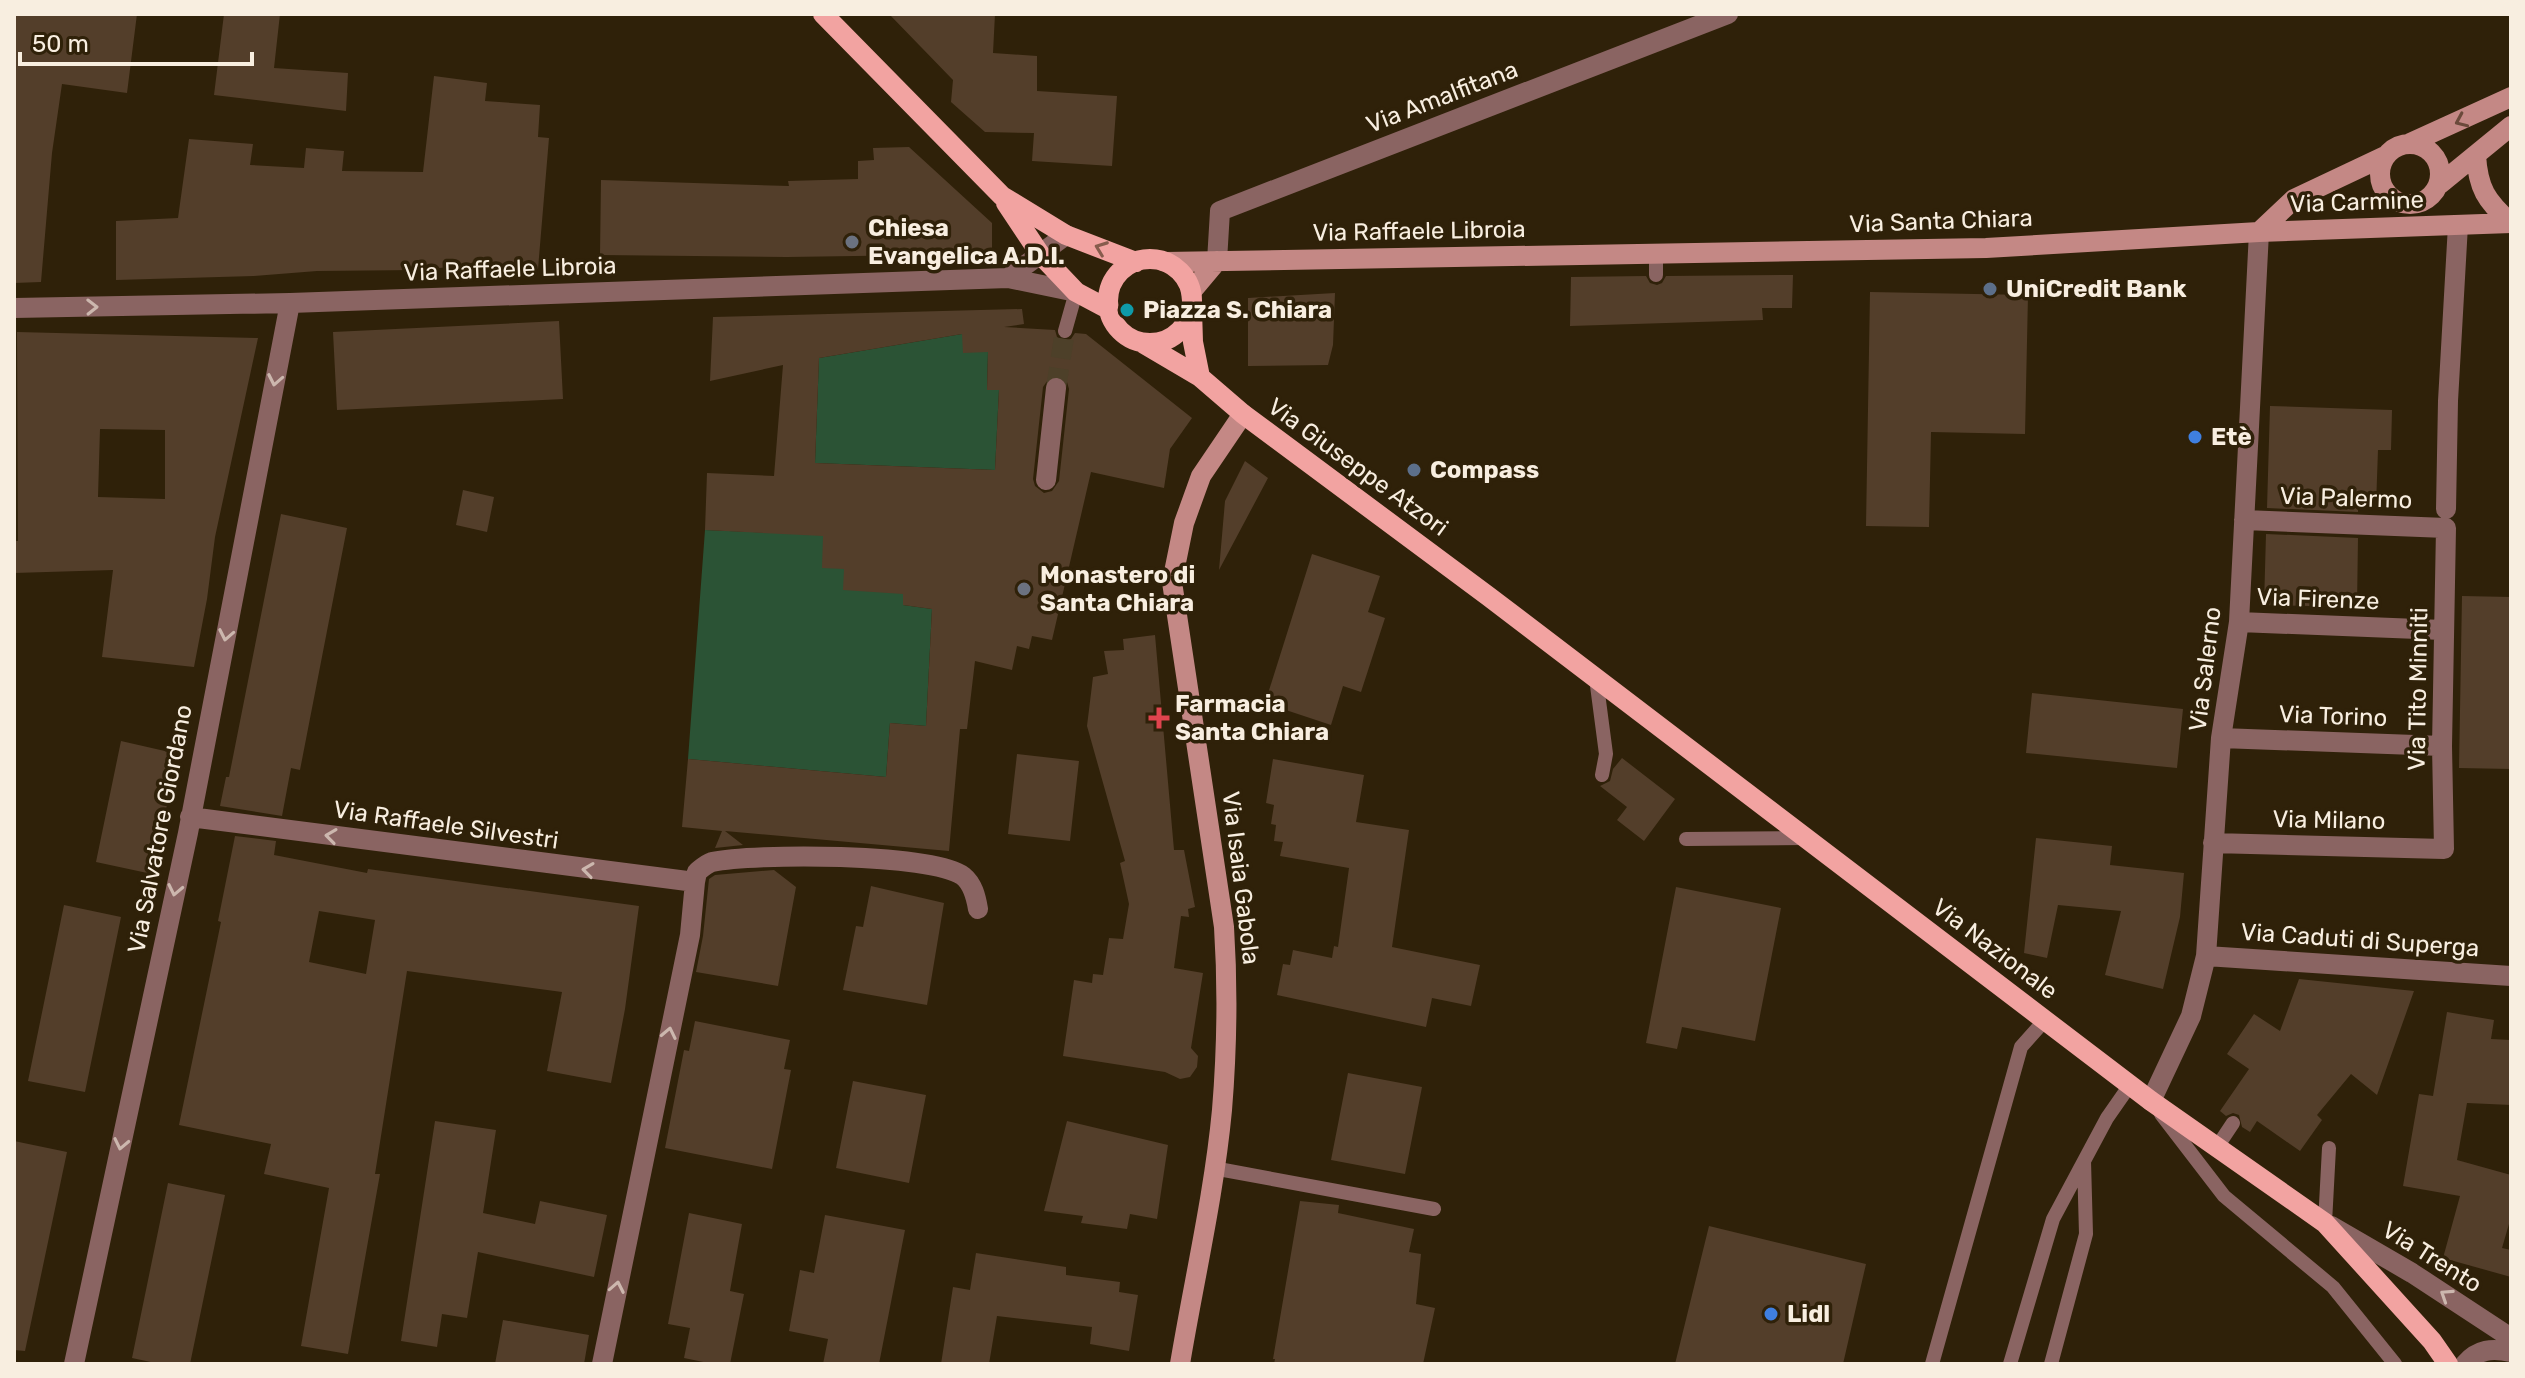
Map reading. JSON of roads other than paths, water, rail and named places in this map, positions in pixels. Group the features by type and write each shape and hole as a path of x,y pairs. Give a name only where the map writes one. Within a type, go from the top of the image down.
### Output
{"main road":[{"name":"Via Giuseppe Atzori","path":"823,14 1002,196 1040,254 1076,292 1108,309 1121,332 1200,377 1243,414 1488,596"},
{"name":"Via Giuseppe Atzori","path":"1002,196 1066,235 1136,262 1146,259 1165,262"},
{"path":"1108,309 1110,286 1117,275 1136,262"},
{"path":"1165,262 1177,269 1192,299 1193,342 1200,377"},
{"path":"1144,344 1170,339 1181,331 1188,320 1192,299"},
{"name":"Via Nazionale","path":"1488,596 2151,1101 2325,1223 2432,1341 2448,1364"}],"street":[{"name":"Via Amalfitana","path":"1217,261 1220,211 1728,14"},
{"path":"2259,232 2294,199 2385,156 2392,149 2511,97"},
{"path":"2375,227 2434,193 2440,184 2511,126"},
{"path":"2410,143 2431,151 2438,161 2440,184"},
{"path":"2476,155 2478,180 2485,194 2511,223"},
{"path":"2385,156 2380,167 2380,180 2385,191 2404,204 2418,204"},
{"name":"Via Carmine","path":"2418,204 2458,225"},
{"name":"Via Carmine","path":"2259,232 2511,223"},
{"name":"Via Tito Minniti","path":"2444,849 2443,630 2448,385 2458,225"},
{"name":"Via Santa Chiara","path":"1623,252 1986,248 2259,232"},
{"name":"Via Salerno","path":"2151,1101 2191,1016 2206,956 2221,738 2239,622 2259,232"},
{"path":"1008,278 1066,235"},
{"name":"Via Raffaele Libroia","path":"1165,262 1623,252"},
{"path":"1192,299 1217,261"},
{"name":"Via Raffaele Libroia","path":"14,308 290,303 1008,278 1076,292"},
{"name":"Via Salvatore Giordano","path":"74,1364 190,817 290,303"},
{"path":"1046,480 1056,388"},
{"name":"Via Isaia Gabola","path":"1180,1364 1221,1114 1227,1046 1224,927 1172,582 1186,514 1201,476 1243,414"},
{"name":"Via Palermo","path":"2244,520 2446,519"},
{"name":"Via Firenze","path":"2239,622 2443,630"},
{"name":"Via Torino","path":"2221,738 2442,746"},
{"name":"Via Raffaele Silvestri","path":"190,817 695,882"},
{"name":"Via Milano","path":"2213,843 2444,849"},
{"path":"602,1364 690,935 697,872 708,863 778,855 939,865 964,876 974,891 978,909"},
{"name":"Via Caduti di Superga","path":"2206,956 2511,976"},
{"name":"Via Trento","path":"2325,1223 2412,1273 2511,1338"},
{"path":"2465,1364 2477,1353 2494,1349 2511,1352"}],"lane":[{"path":"1656,253 1656,275"},
{"path":"1065,331 1076,292"},
{"path":"1596,678 1606,754 1602,775"},
{"path":"1686,839 1806,838"},
{"path":"1932,1364 2021,1047 2045,1020"},
{"path":"2010,1364 2053,1219 2107,1118 2130,1085"},
{"path":"2151,1101 2224,1196 2333,1287 2395,1364"},
{"path":"2217,1147 2233,1123"},
{"path":"2325,1223 2329,1148"},
{"path":"2051,1364 2086,1234 2084,1161"},
{"path":"1213,1168 1434,1209"}],"tunnel":[{"path":"1056,388 1065,331"}],"place":[{"name":"Chiesa Evangelica A.D.I.","path":"852,242"},
{"name":"UniCredit Bank","path":"1990,289"},
{"name":"Piazza S. Chiara","path":"1127,310"},
{"name":"Etè","path":"2195,437"},
{"name":"Compass","path":"1414,470"},
{"name":"Monastero di Santa Chiara","path":"1024,589"},
{"name":"Farmacia Santa Chiara","path":"1159,718"},
{"name":"Lidl","path":"1771,1314"}]}
